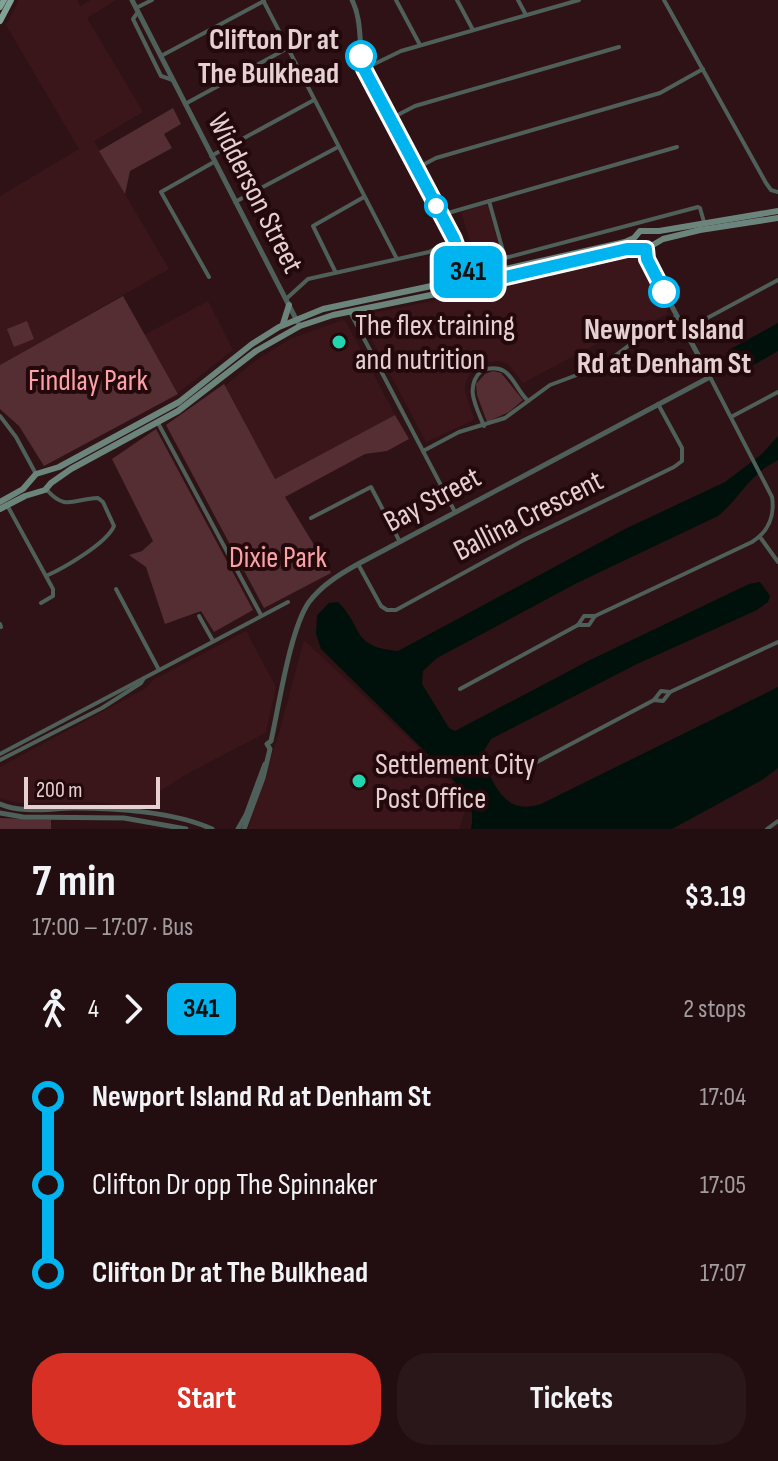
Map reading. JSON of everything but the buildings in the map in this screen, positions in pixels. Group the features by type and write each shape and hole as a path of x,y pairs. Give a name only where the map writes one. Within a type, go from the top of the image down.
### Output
{"main road":[{"path":"0,7 4,0"},
{"path":"0,21 11,0"},
{"path":"2,506 40,473 59,467 156,419 252,344 296,318 346,303 634,238 640,231 778,211"},
{"path":"2,506 45,488 87,460 207,391 256,351 300,326 349,312 645,247 700,230 778,218"},
{"path":"645,247 653,240 649,232"},
{"path":"634,238 635,244 645,247"},
{"path":"473,276 469,283 476,285"},
{"path":"473,276 476,285"},
{"path":"283,324 287,302"},
{"path":"40,473 50,477 45,488"},
{"path":"32,481 33,487 45,488"}],"street":[{"name":"Widderson Street","path":"132,0 300,326"},
{"path":"137,10 152,0"},
{"path":"352,0 360,20 364,69 473,276"},
{"path":"396,0 420,45"},
{"path":"457,0 473,30"},
{"path":"518,0 526,15"},
{"path":"364,69 401,51 579,0"},
{"path":"664,0 766,183 771,190 778,192"},
{"path":"161,56 263,1 397,259"},
{"name":"Widderson Street","path":"137,10 133,19 136,28 161,76 173,80"},
{"path":"390,119 415,106 619,47"},
{"path":"185,104 288,48"},
{"path":"417,168 436,158 660,93 703,69"},
{"path":"209,277 161,192 314,100"},
{"path":"235,202 338,147"},
{"path":"441,215 677,147"},
{"path":"335,272 313,226 364,197"},
{"path":"489,201 505,258 698,207 704,222"},
{"path":"287,302 308,279 429,252 454,239"},
{"path":"460,689 578,625 584,616 595,616 760,537 768,526 776,503 649,264 645,247"},
{"path":"685,330 778,280"},
{"path":"346,303 455,512"},
{"path":"423,451 459,432 505,418 550,385 601,366 639,338 677,316"},
{"path":"484,426 471,392 472,382 482,370 499,368 507,372 528,401"},
{"name":"Bay Street","path":"244,829 270,752 267,744 271,741 296,630 303,612 323,587 358,564 710,377"},
{"path":"731,417 778,392"},
{"name":"Ballina Crescent","path":"358,564 381,606 396,610 522,541 674,467 682,461 683,452 658,404"},
{"path":"0,416 40,473"},
{"path":"156,419 261,615"},
{"path":"311,518 371,487 400,542"},
{"path":"45,488 55,498 69,504 98,498 114,526 104,538 46,576"},
{"path":"2,506 46,576 53,596 41,603"},
{"path":"760,537 778,562"},
{"path":"116,589 159,670"},
{"path":"0,754 288,602"},
{"path":"199,616 213,641"},
{"path":"578,625 589,625 595,616"},
{"path":"535,763 654,700 661,691 670,692 778,642"},
{"path":"0,760 102,708 144,678"},
{"name":"Bay Street","path":"238,829 270,752"},
{"path":"0,804 21,810 76,808 124,811 212,829"},
{"path":"0,813 23,817 124,818 186,829"},
{"path":"767,829 778,821"}],"shaded area":[{"path":"19,0 77,0 80,6 91,0 116,0 87,18 143,112 94,141 169,269 0,365 0,196 79,149 6,25"},
{"path":"487,204 502,255 477,263 461,212"},
{"path":"634,253 667,314 606,339 523,383 508,364 484,362 472,369 465,384 474,418 472,421 426,442 362,321 364,315 499,287"},
{"path":"208,301 233,350 178,393 144,335"},
{"path":"342,320 346,322 395,415 275,479 225,386 252,363 290,339"},
{"path":"778,323 778,351 750,367 732,370 726,356 729,350"},
{"path":"778,436 778,460 752,479 718,516 577,583 437,658 423,671 422,684 449,728 455,731 590,660 749,584 760,582 770,596 768,602 757,610 637,664 491,739 480,757 496,787 509,802 528,807 541,804 778,687 778,768 762,780 672,829 471,829 470,805 459,787 321,649 316,634 317,615 329,603 338,602 365,641 383,649 398,651 625,529 725,482 762,454"},
{"path":"246,631 276,687 266,732 160,791 154,808 93,802 17,803 0,798 0,767"},
{"path":"304,640 454,785 464,814 459,829 248,829 279,733"}],"green space":[{"path":"173,108 181,124 164,134 172,148 130,171 125,194 99,151"},
{"name":"Findlay Park","path":"123,296 178,394 44,466 19,426 0,409 0,365"},
{"path":"27,321 34,339 14,347 7,329"},
{"path":"493,371 501,373 523,400 509,412 487,422 476,384 485,374"},
{"name":"Dixie Park","path":"224,384 275,479 395,415 409,439 387,451 365,454 285,497 331,573 264,608 166,425"},
{"path":"156,429 253,610 214,632 201,611 165,624 146,567 129,555 142,551 153,541 112,459"},
{"path":"0,818 51,820 51,829 0,829"}],"bus line":[{"name":"341","path":"361,56 364,69 454,239 471,285 640,248 646,249 647,259 664,292"}],"place":[{"name":"Clifton Dr at The Bulkhead","path":"361,56"},
{"name":"Newport Island Rd at Denham St","path":"664,292"},
{"name":"The flex training and nutrition","path":"339,342"},
{"name":"Settlement City Post Office","path":"359,781"}]}
